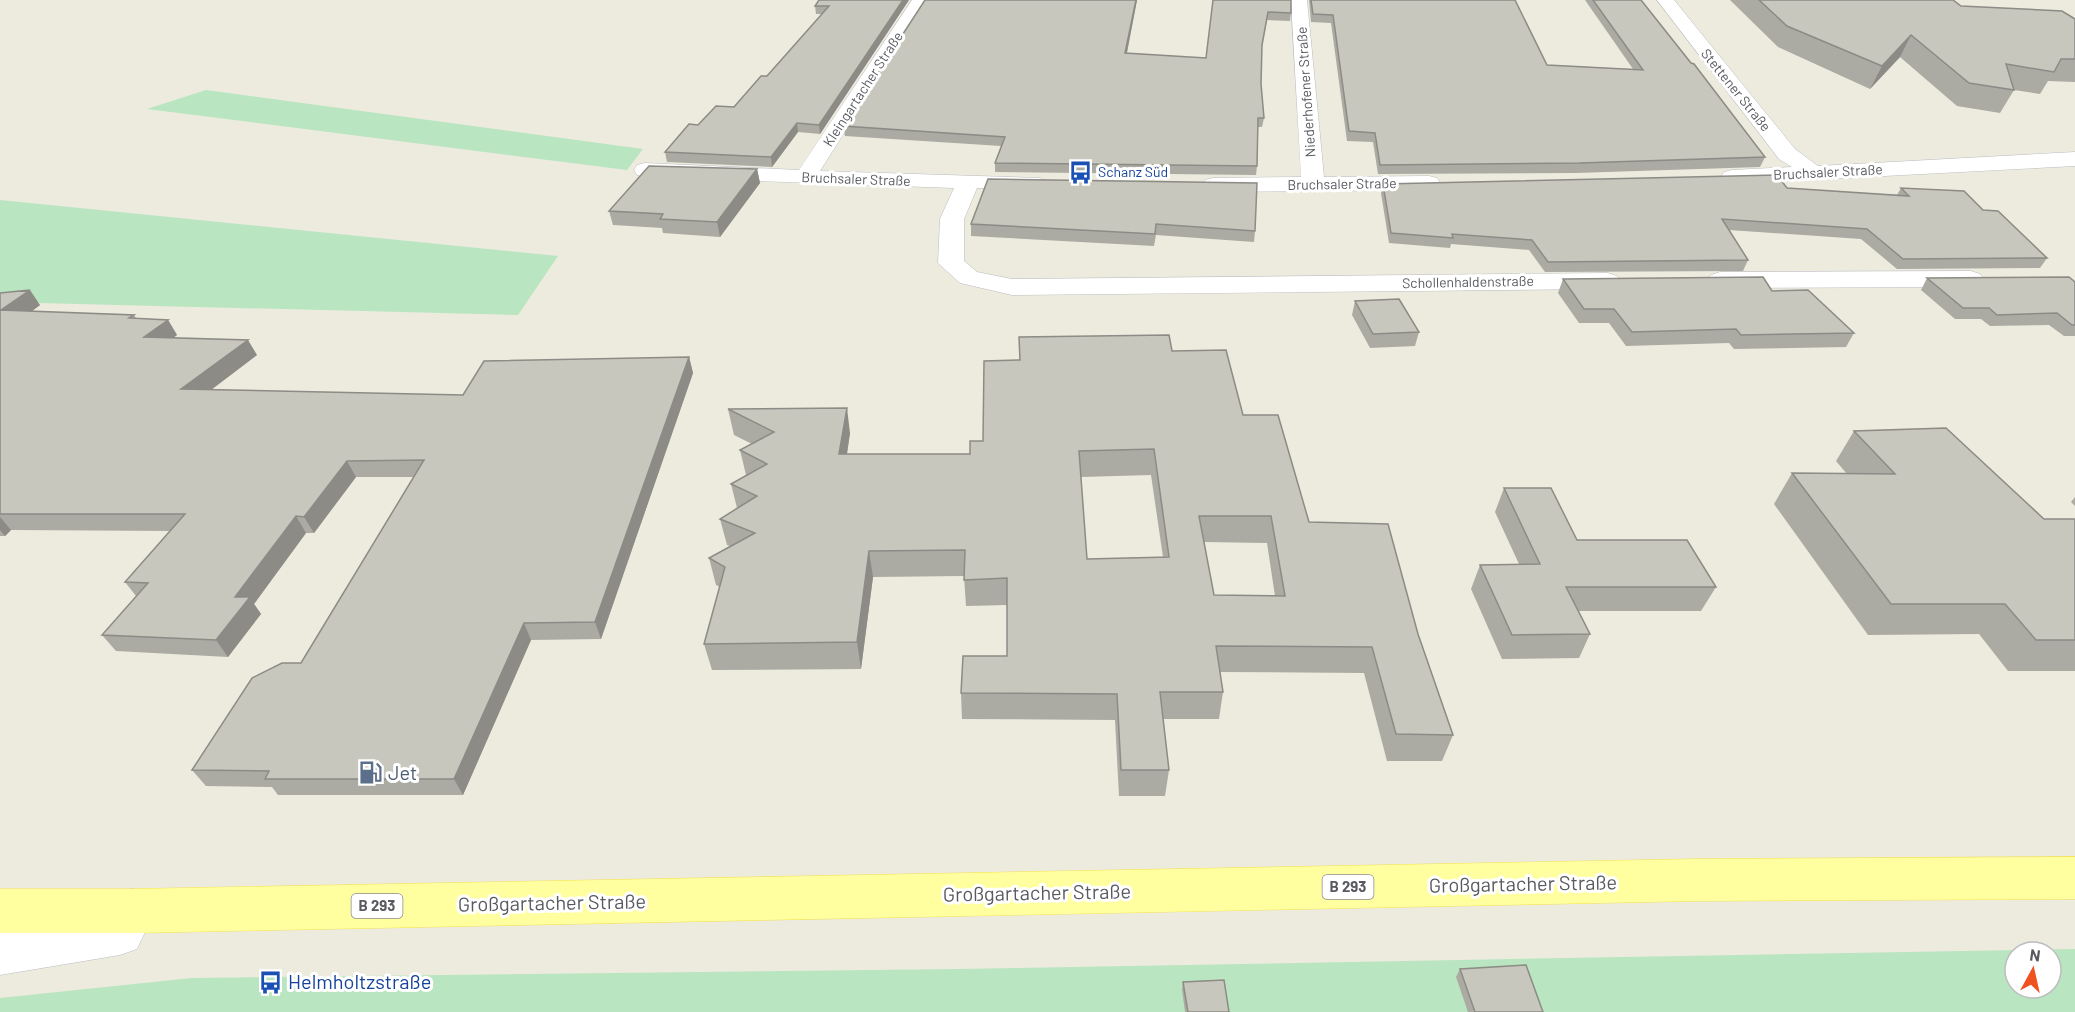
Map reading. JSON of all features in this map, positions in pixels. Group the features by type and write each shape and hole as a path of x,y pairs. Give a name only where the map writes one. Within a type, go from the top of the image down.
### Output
{"main road":[{"name":"Großgartacher Straße","path":"0,912 1697,880 2075,878"}],"street":[{"name":"Kleingartacher Straße","path":"805,177 920,0"},
{"name":"Niederhofener Straße","path":"1299,0 1313,185"},
{"name":"Stettener Straße","path":"1665,0 1787,154 1814,173"},
{"name":"Bruchsaler Straße","path":"1709,178 2075,159"},
{"name":"Bruchsaler Straße","path":"645,170 805,177 1056,183"},
{"name":"Schollenhaldenstraße","path":"968,182 952,219 951,264 969,278 1012,287 1628,280"},
{"name":"Bruchsaler Straße","path":"1192,185 1453,183"},
{"path":"1698,280 1993,279"},
{"path":"0,952 120,933 132,911"}],"green space":[{"path":"206,90 643,149 627,170 147,109"},
{"path":"0,200 558,256 518,315 0,302"},
{"path":"2063,949 2075,949 2075,1012 0,1012 0,998 192,978 958,969 2003,950 2003,1000 2063,1000"}],"building":[{"path":"819,0 903,0 819,125 797,123 771,157 665,152 689,124 698,125 716,106 734,107 761,76 767,76 829,6 815,6"},
{"path":"925,0 1136,0 1125,53 1206,58 1213,0 1291,0 1291,13 1268,12 1262,45 1261,84 1264,118 1258,118 1257,166 995,163 1005,137 843,126"},
{"path":"1311,0 1515,0 1547,65 1643,70 1593,0 1641,0 1694,64 1765,157 1579,163 1380,165 1375,133 1349,131 1333,15 1313,14"},
{"path":"1759,0 1953,0 1961,6 2062,11 2075,19 2075,59 2061,59 2054,72 2006,64 2014,90 1969,83 1911,35 1882,66 1787,26"},
{"path":"649,166 757,169 717,222 660,219 663,214 609,211"},
{"path":"1777,175 1787,188 1909,196 1901,188 1964,191 1983,210 1998,211 2047,258 1903,259 1867,229 1722,219 1748,260 1548,262 1532,240 1452,234 1453,238 1391,233 1383,184"},
{"path":"988,179 1257,183 1255,231 1156,224 1155,234 971,224"},
{"path":"1763,277 1772,291 1808,290 1854,333 1741,335 1736,329 1632,332 1614,309 1584,309 1563,279"},
{"path":"2069,277 2075,282 2075,325 2057,313 1997,315 1989,308 1963,308 1927,278"},
{"path":"30,290 1,310 134,315 129,318 168,320 144,337 248,340 181,389 463,395 484,361 689,357 595,622 524,623 454,779 265,779 269,771 192,770 252,678 282,663 301,663 424,460 347,461 304,517 296,516 235,597 250,597 216,640 102,635 148,583 125,582 185,514 0,514 0,293"},
{"path":"1399,299 1419,332 1373,334 1355,301"},
{"path":"1169,335 1172,351 1226,350 1243,415 1278,415 1309,522 1388,524 1418,634 1453,735 1396,734 1372,647 1216,646 1223,692 1160,692 1169,770 1121,770 1117,694 961,693 963,656 1007,656 1007,578 964,580 965,550 869,551 857,642 704,644 725,567 709,558 755,533 720,519 757,496 731,484 767,464 740,450 774,432 728,409 847,408 839,454 970,454 970,441 983,441 984,361 1020,360 1019,337","holes":["1154,449 1169,557 1087,559 1079,451","1199,516 1271,516 1285,596 1214,595"]},
{"path":"1946,428 2044,519 2075,519 2075,640 2036,640 2005,604 1891,604 1792,473 1895,474 1854,431"},
{"path":"1504,488 1551,488 1577,540 1687,540 1716,587 1566,587 1590,634 1512,635 1480,565 1540,564"},
{"path":"1526,965 1543,1012 1475,1012 1460,969"},
{"path":"1224,980 1229,1012 1188,1012 1183,982"}],"place":[{"name":"Schanz Süd","path":"1080,172"},
{"name":"Jet","path":"370,773"},
{"name":"Helmholtzstraße","path":"270,982"}]}
